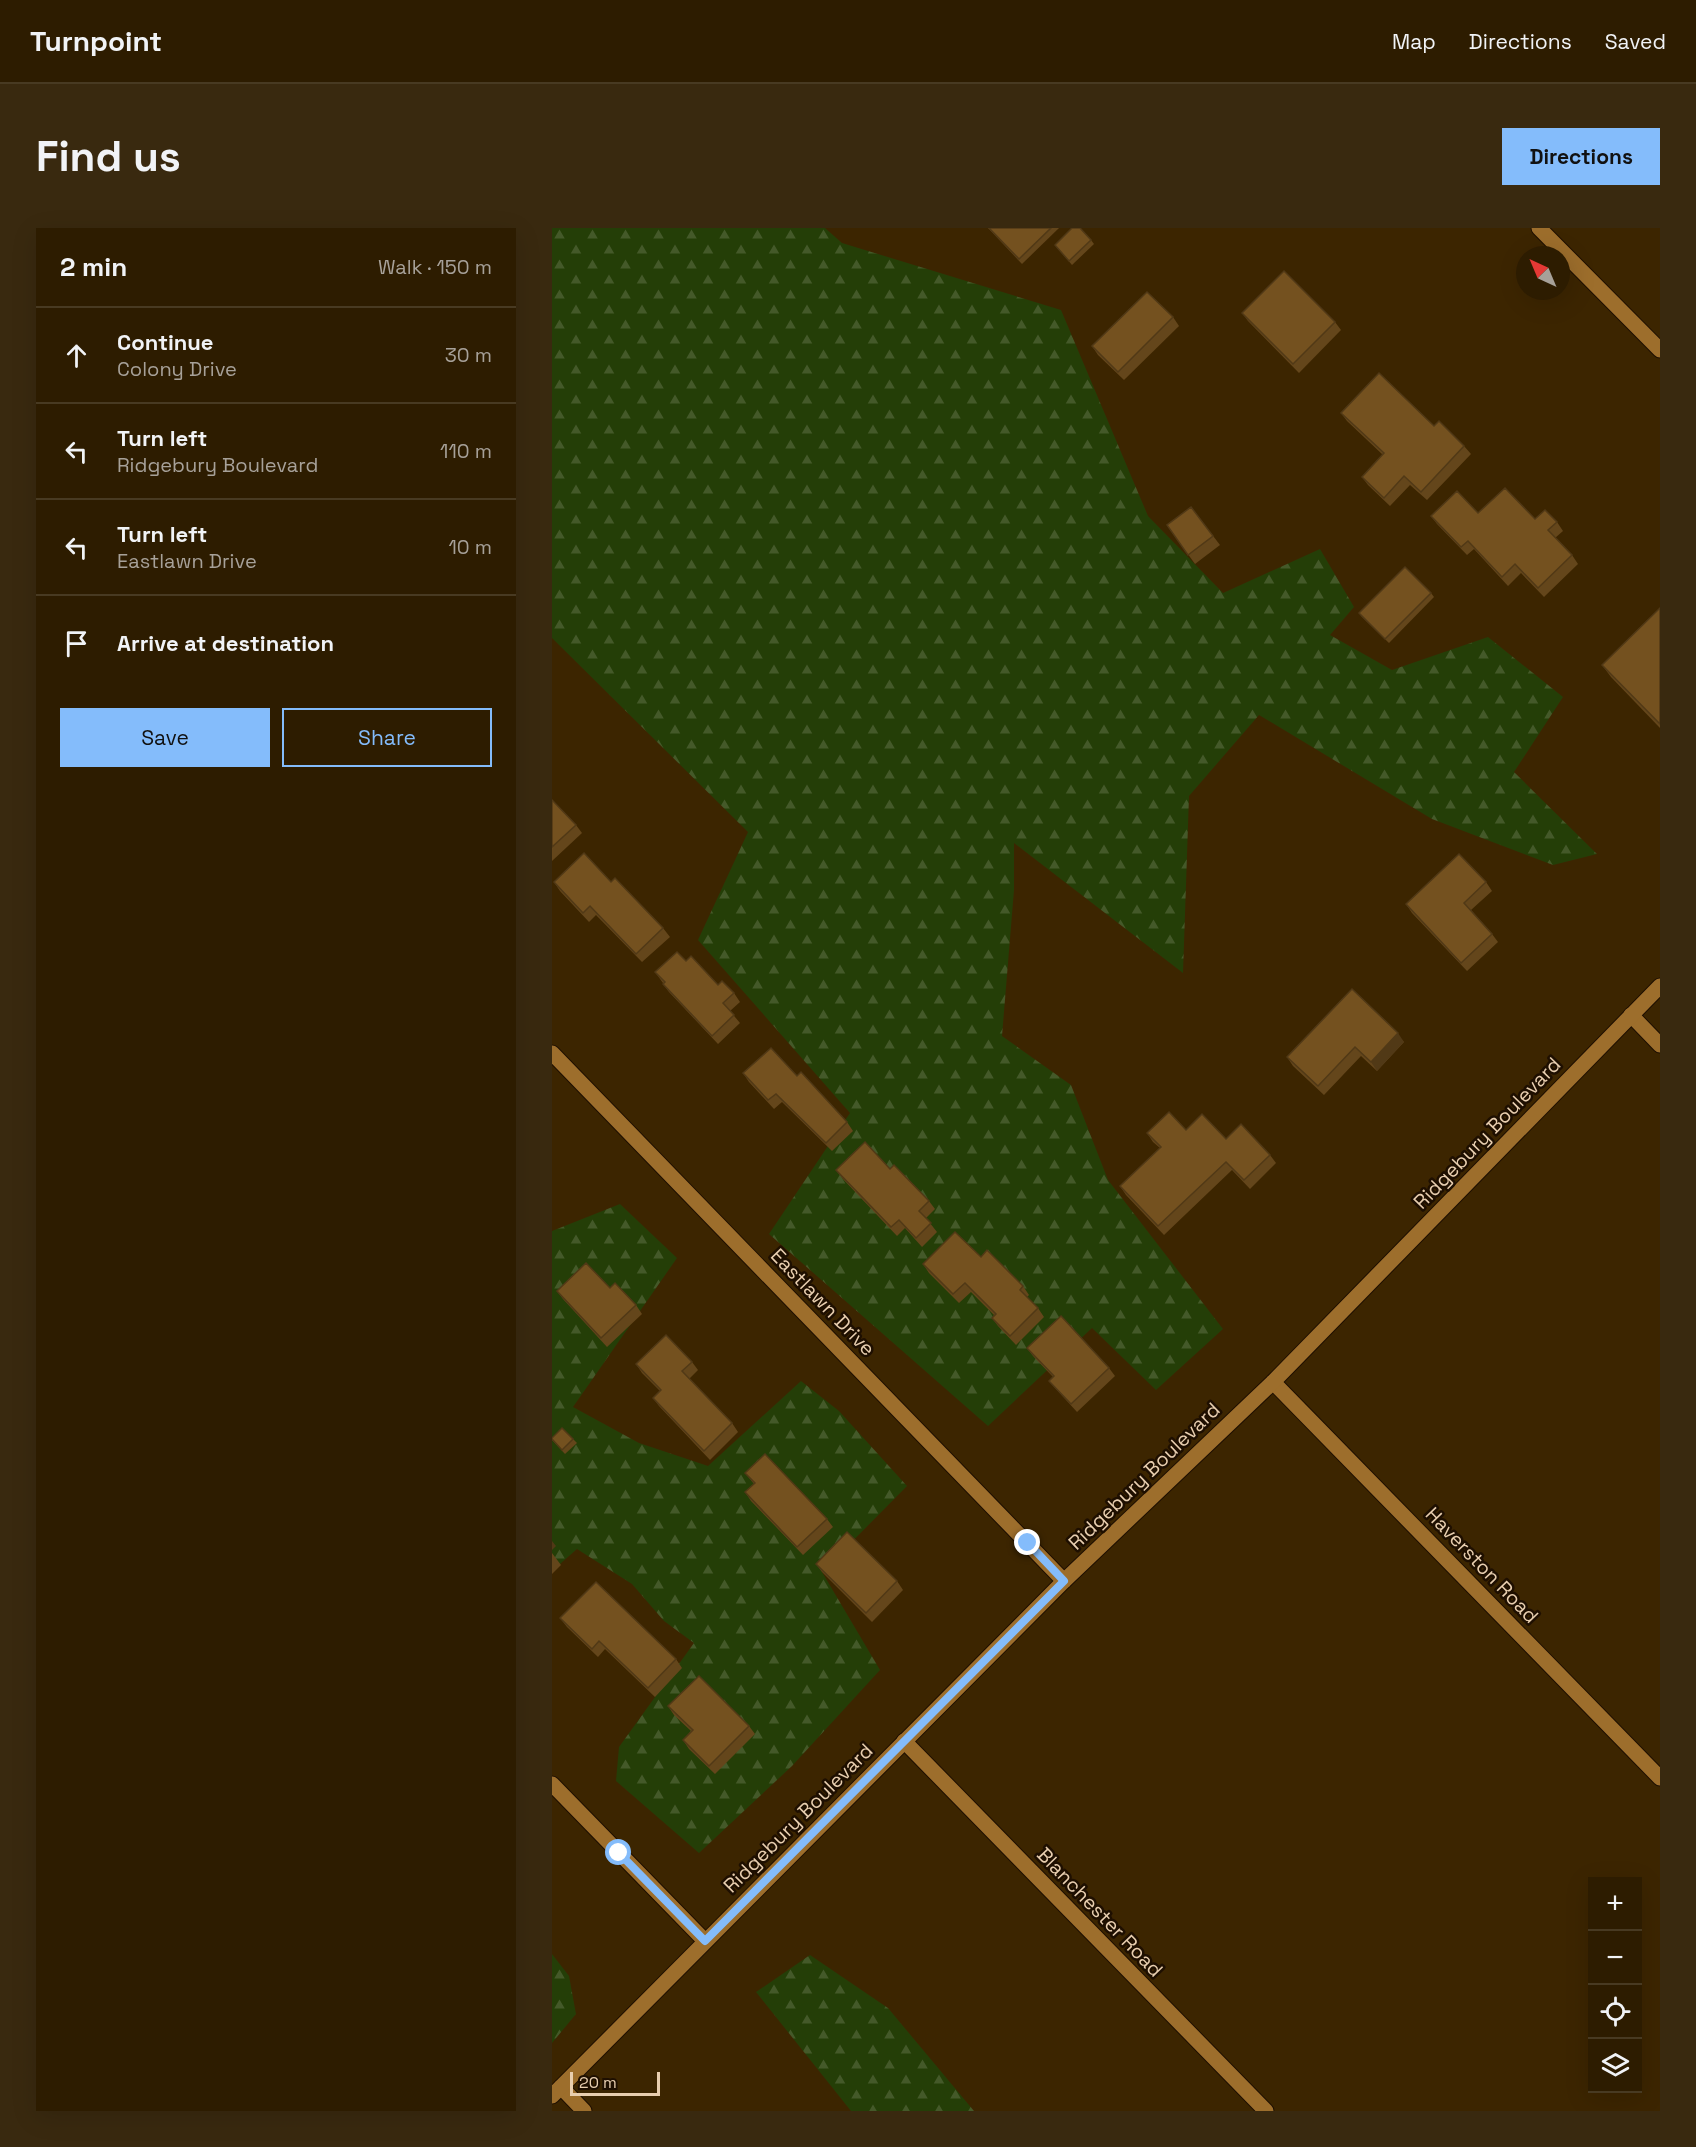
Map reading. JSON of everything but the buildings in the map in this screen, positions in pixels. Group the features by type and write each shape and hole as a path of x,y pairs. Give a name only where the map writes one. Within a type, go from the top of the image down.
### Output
{"street":[{"path":"1539,228 1660,350"},
{"name":"Ridgebury Boulevard","path":"557,2092 1064,1581 1273,1382 1660,986"},
{"path":"1631,1015 1660,1045"},
{"name":"Eastlawn Drive","path":"552,1053 1064,1581"},
{"name":"Haverston Road","path":"1273,1382 1660,1778"},
{"name":"Blanchester Road","path":"904,1741 1266,2111"},
{"path":"552,1784 705,1941"},
{"path":"557,2092 584,2111"}],"green space":[{"path":"552,228 825,228 842,243 1061,310 1148,516 1223,593 1320,549 1354,607 1330,635 1392,670 1488,637 1563,697 1514,772 1597,854 1553,865 1432,819 1259,715 1189,796 1183,973 1014,843 1014,890 1002,1036 1071,1085 1108,1180 1223,1329 1156,1390 1092,1328 988,1426 769,1234 850,1113 698,940 748,832 552,638"},
{"path":"620,1204 677,1258 573,1407 639,1443 708,1466 801,1381 839,1411 907,1486 822,1572 880,1670 792,1766 699,1853 616,1781 619,1747 694,1643 664,1621 632,1584 577,1549 552,1571 552,1231"},
{"path":"552,1954 569,1976 576,2014 552,2043"},
{"path":"810,1955 888,2008 974,2111 851,2111 756,1992"}],"route":[{"path":"619,1853 705,1941 1064,1581 1028,1543"}]}
